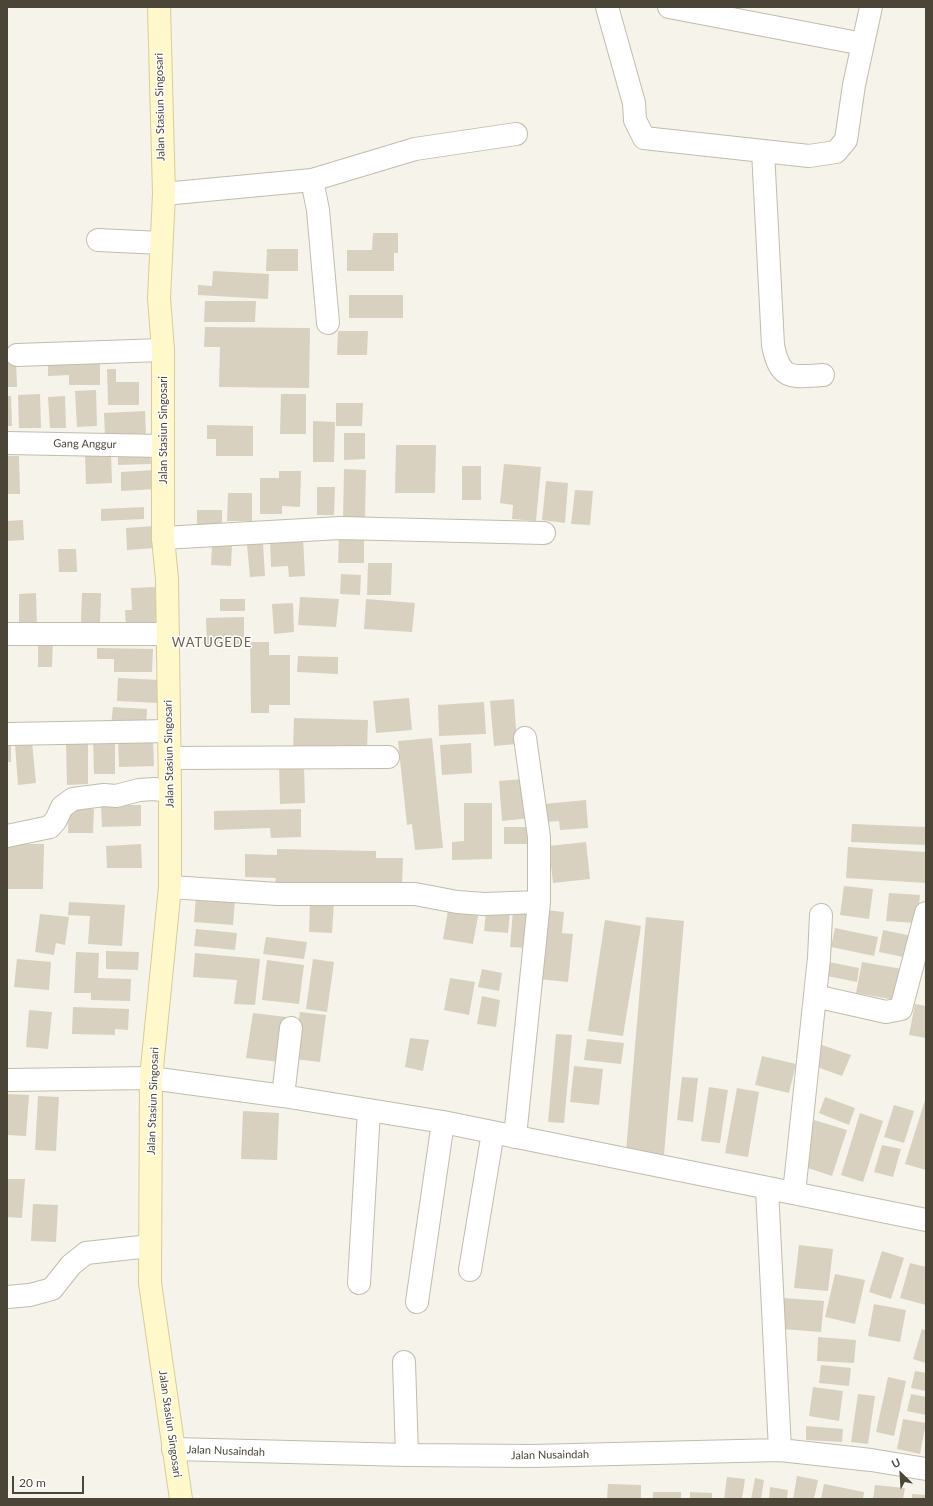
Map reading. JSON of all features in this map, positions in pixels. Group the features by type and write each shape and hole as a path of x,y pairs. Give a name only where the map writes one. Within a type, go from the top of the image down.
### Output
{"street":[{"name":"Jalan Stasiun Singosari","path":"159,7 164,194 159,298 163,350 163,538 167,579 170,758 170,887 152,1078 150,1283 181,1499"},
{"path":"607,7 634,103 635,120 644,138 809,156 836,152 846,140 854,85 871,7"},
{"path":"669,7 863,44"},
{"path":"164,194 312,180 415,149 516,134"},
{"path":"763,151 773,345 776,362 784,371 794,377 823,375"},
{"path":"312,180 318,210 328,323"},
{"path":"98,240 161,243"},
{"path":"17,355 163,350"},
{"name":"Gang Anggur","path":"7,443 162,446"},
{"path":"163,538 340,528 544,533"},
{"path":"7,634 168,634"},
{"path":"7,734 169,731"},
{"path":"514,1137 536,944 539,902 539,837 525,738"},
{"path":"170,758 388,758"},
{"path":"7,836 50,827 56,820 62,807 74,799 116,796 139,790 154,789 170,791"},
{"path":"170,887 278,894 415,894 457,902 484,904 539,902"},
{"path":"815,996 886,1012 901,1009 926,913"},
{"path":"794,1193 815,996 821,915"},
{"path":"283,1096 291,1028"},
{"path":"7,1080 152,1078 283,1096 443,1122 767,1189 794,1193 926,1220"},
{"path":"359,1283 368,1110"},
{"path":"417,1302 443,1122"},
{"path":"470,1270 493,1132"},
{"path":"767,1189 780,1450"},
{"path":"7,1297 30,1295 52,1289 71,1265 86,1253 150,1246"},
{"path":"404,1362 407,1455"},
{"name":"Jalan Nusaindah","path":"173,1449 407,1455 532,1456 780,1450 871,1460 926,1469"}],"building":[{"path":"373,233 398,233 398,253 394,253 394,271 347,271 347,250 372,250"},
{"path":"267,249 298,249 298,271 266,271"},
{"path":"213,271 269,274 268,299 198,295 198,285 212,286"},
{"path":"349,295 403,295 403,318 349,318"},
{"path":"205,301 256,301 255,322 204,322"},
{"path":"205,327 310,328 309,388 219,387 220,347 204,347"},
{"path":"338,331 368,331 367,355 337,355"},
{"path":"7,359 16,359 17,387 7,387"},
{"path":"100,359 100,385 69,385 69,375 48,376 48,360"},
{"path":"107,369 116,369 116,382 139,382 139,405 108,405"},
{"path":"96,390 97,426 77,427 75,391"},
{"path":"40,394 41,428 19,428 18,395"},
{"path":"281,394 306,394 306,434 280,434"},
{"path":"7,396 11,396 12,426 7,426"},
{"path":"65,396 66,428 50,428 48,397"},
{"path":"336,403 363,403 362,426 336,426"},
{"path":"145,411 146,436 105,437 104,413"},
{"path":"313,421 335,422 334,462 313,462"},
{"path":"207,425 253,426 253,456 216,456 216,439 207,439"},
{"path":"344,433 365,433 365,459 344,460"},
{"path":"396,445 436,445 435,493 395,493"},
{"path":"150,450 151,464 118,465 118,452"},
{"path":"111,454 112,483 86,484 85,455"},
{"path":"7,456 19,456 20,494 7,494"},
{"path":"504,464 541,467 536,521 512,519 513,505 500,503"},
{"path":"462,466 481,466 481,500 462,500"},
{"path":"344,469 366,470 365,519 343,519"},
{"path":"154,470 155,489 121,491 121,472"},
{"path":"279,471 301,471 300,507 282,506 282,514 260,514 260,478 279,478"},
{"path":"546,481 568,483 565,523 542,520"},
{"path":"317,487 335,487 334,515 317,515"},
{"path":"575,490 593,491 590,525 571,524"},
{"path":"228,493 252,493 252,521 227,521"},
{"path":"144,507 144,519 101,521 101,509"},
{"path":"197,510 222,510 222,526 197,526"},
{"path":"23,520 24,540 7,541 7,521"},
{"path":"154,526 155,548 127,550 126,528"},
{"path":"339,535 364,535 364,563 338,563"},
{"path":"303,538 305,576 289,577 288,566 271,567 270,540"},
{"path":"212,543 232,544 231,566 211,565"},
{"path":"263,543 265,576 250,577 247,545"},
{"path":"58,549 76,549 77,572 59,572"},
{"path":"368,563 392,563 391,595 367,595"},
{"path":"341,574 361,575 360,595 340,594"},
{"path":"155,587 157,626 126,628 125,610 132,610 131,588"},
{"path":"36,593 37,628 19,629 19,594"},
{"path":"82,593 101,593 100,624 81,623"},
{"path":"300,597 339,599 336,627 298,625"},
{"path":"220,599 245,599 245,611 220,611"},
{"path":"366,599 415,603 412,632 364,629"},
{"path":"293,603 294,632 274,634 272,604"},
{"path":"244,617 244,646 207,646 206,618"},
{"path":"38,640 53,640 52,667 38,667"},
{"path":"250,642 269,642 269,655 290,655 290,705 269,705 269,713 251,713"},
{"path":"97,648 153,649 152,672 114,672 114,659 97,659"},
{"path":"298,656 338,657 338,674 297,672"},
{"path":"118,678 160,680 159,703 117,701"},
{"path":"409,698 412,730 376,733 373,701"},
{"path":"514,699 517,744 494,746 490,701"},
{"path":"484,702 486,734 439,736 438,705"},
{"path":"113,707 147,709 146,728 111,726"},
{"path":"294,718 368,720 367,750 293,749"},
{"path":"93,735 115,735 115,774 94,774"},
{"path":"432,738 443,848 415,850 412,824 407,825 398,741"},
{"path":"153,739 154,766 119,767 118,740"},
{"path":"7,740 11,740 11,762 7,762"},
{"path":"66,741 88,741 88,784 67,785"},
{"path":"32,742 36,783 18,785 15,744"},
{"path":"471,743 472,773 442,775 440,745"},
{"path":"304,766 305,803 280,804 279,767"},
{"path":"523,779 531,818 502,821 499,781"},
{"path":"586,800 588,828 560,830 559,821 545,822 544,804"},
{"path":"464,803 492,803 492,859 452,860 452,842 464,841"},
{"path":"101,805 141,805 141,826 102,827"},
{"path":"69,808 94,809 93,833 68,833"},
{"path":"301,809 301,837 271,838 270,828 214,830 214,811"},
{"path":"852,824 926,827 926,845 851,842"},
{"path":"504,827 530,827 530,844 504,844"},
{"path":"586,842 590,879 553,883 549,846"},
{"path":"7,844 44,844 43,889 7,889"},
{"path":"141,844 142,868 107,868 106,846"},
{"path":"848,847 926,852 926,883 846,878"},
{"path":"277,849 376,851 376,858 403,858 402,885 275,882 276,878 245,877 245,854 277,855"},
{"path":"844,886 873,889 869,919 840,915"},
{"path":"889,893 920,895 917,923 886,921"},
{"path":"196,897 235,900 233,925 194,922"},
{"path":"310,901 334,902 332,933 309,932"},
{"path":"69,902 125,905 122,946 88,944 90,916 68,915"},
{"path":"449,905 479,911 473,944 443,939"},
{"path":"486,910 510,912 508,933 484,931"},
{"path":"513,910 533,912 529,948 510,947"},
{"path":"545,910 564,912 562,933 573,934 568,982 538,979"},
{"path":"40,914 69,917 65,945 56,943 54,955 35,952"},
{"path":"646,917 684,921 664,1155 626,1151"},
{"path":"605,920 641,926 623,1036 588,1031"},
{"path":"835,928 878,937 874,956 831,947"},
{"path":"196,929 237,933 235,950 194,946"},
{"path":"883,930 917,937 913,959 879,952"},
{"path":"266,937 307,942 304,959 263,954"},
{"path":"106,951 139,952 138,970 106,969"},
{"path":"76,952 99,953 98,978 131,979 130,1001 91,1000 91,993 74,993"},
{"path":"195,953 260,959 255,1005 234,1004 237,980 193,977"},
{"path":"17,959 51,962 49,990 14,987"},
{"path":"313,959 334,962 327,1012 306,1009"},
{"path":"267,960 304,965 299,1004 262,1000"},
{"path":"824,961 859,968 857,982 822,975"},
{"path":"862,962 908,970 902,1001 856,993"},
{"path":"482,969 502,973 499,991 478,987"},
{"path":"450,978 475,982 469,1015 444,1010"},
{"path":"482,996 500,1000 496,1027 477,1024"},
{"path":"915,1004 926,1006 926,1038 909,1035"},
{"path":"73,1007 129,1009 128,1030 115,1029 115,1035 72,1034"},
{"path":"29,1010 52,1012 48,1049 26,1047"},
{"path":"300,1012 326,1015 320,1062 294,1059"},
{"path":"253,1013 286,1017 280,1062 246,1058"},
{"path":"556,1034 572,1035 564,1123 548,1122"},
{"path":"410,1038 429,1040 423,1071 405,1067"},
{"path":"587,1039 624,1043 621,1064 584,1060"},
{"path":"822,1045 851,1055 842,1076 814,1066"},
{"path":"762,1056 796,1064 789,1093 755,1085"},
{"path":"574,1066 603,1069 599,1105 570,1102"},
{"path":"682,1077 698,1078 693,1122 677,1120"},
{"path":"709,1087 728,1090 720,1143 701,1141"},
{"path":"737,1088 759,1092 748,1157 725,1153"},
{"path":"7,1094 29,1095 26,1136 7,1135"},
{"path":"38,1096 59,1097 56,1151 35,1150"},
{"path":"825,1097 855,1108 849,1125 819,1113"},
{"path":"926,1097 926,1170 905,1164"},
{"path":"894,1105 914,1111 904,1143 884,1137"},
{"path":"243,1111 279,1113 277,1160 241,1159"},
{"path":"860,1113 883,1121 863,1182 841,1175"},
{"path":"814,1120 847,1130 832,1176 799,1165"},
{"path":"882,1145 901,1149 893,1177 874,1172"},
{"path":"7,1179 25,1179 22,1218 7,1217"},
{"path":"33,1204 58,1205 56,1242 31,1241"},
{"path":"799,1245 833,1249 828,1291 794,1288"},
{"path":"882,1251 904,1258 891,1299 869,1292"},
{"path":"910,1263 926,1267 926,1305 900,1298"},
{"path":"835,1274 865,1280 855,1324 825,1317"},
{"path":"784,1298 824,1301 821,1332 782,1329"},
{"path":"874,1304 906,1310 900,1342 868,1336"},
{"path":"922,1329 926,1330 926,1363 913,1359"},
{"path":"818,1337 856,1340 854,1363 817,1361"},
{"path":"821,1365 851,1368 849,1386 819,1383"},
{"path":"915,1371 926,1373 926,1391 911,1388"},
{"path":"888,1377 906,1381 894,1436 876,1432"},
{"path":"813,1387 843,1391 839,1421 809,1416"},
{"path":"858,1394 875,1396 868,1444 851,1442"},
{"path":"911,1394 926,1397 926,1415 907,1411"},
{"path":"903,1419 926,1423 920,1454 897,1449"},
{"path":"806,1426 843,1429 842,1442 806,1440"},
{"path":"797,1476 818,1480 814,1499 793,1499"},
{"path":"727,1477 745,1479 742,1499 724,1499"},
{"path":"755,1478 764,1480 761,1499 751,1499"},
{"path":"608,1484 641,1485 641,1499 607,1499"},
{"path":"824,1484 864,1492 863,1499 821,1499"},
{"path":"875,1485 905,1488 903,1499 873,1499"},
{"path":"770,1487 788,1490 787,1499 769,1499"},
{"path":"653,1492 681,1492 681,1499 653,1499"},
{"path":"690,1492 712,1493 712,1499 690,1499"},
{"path":"912,1494 926,1495 926,1499 912,1499"}],"district":[{"name":"WATUGEDE","path":"212,643"}]}
